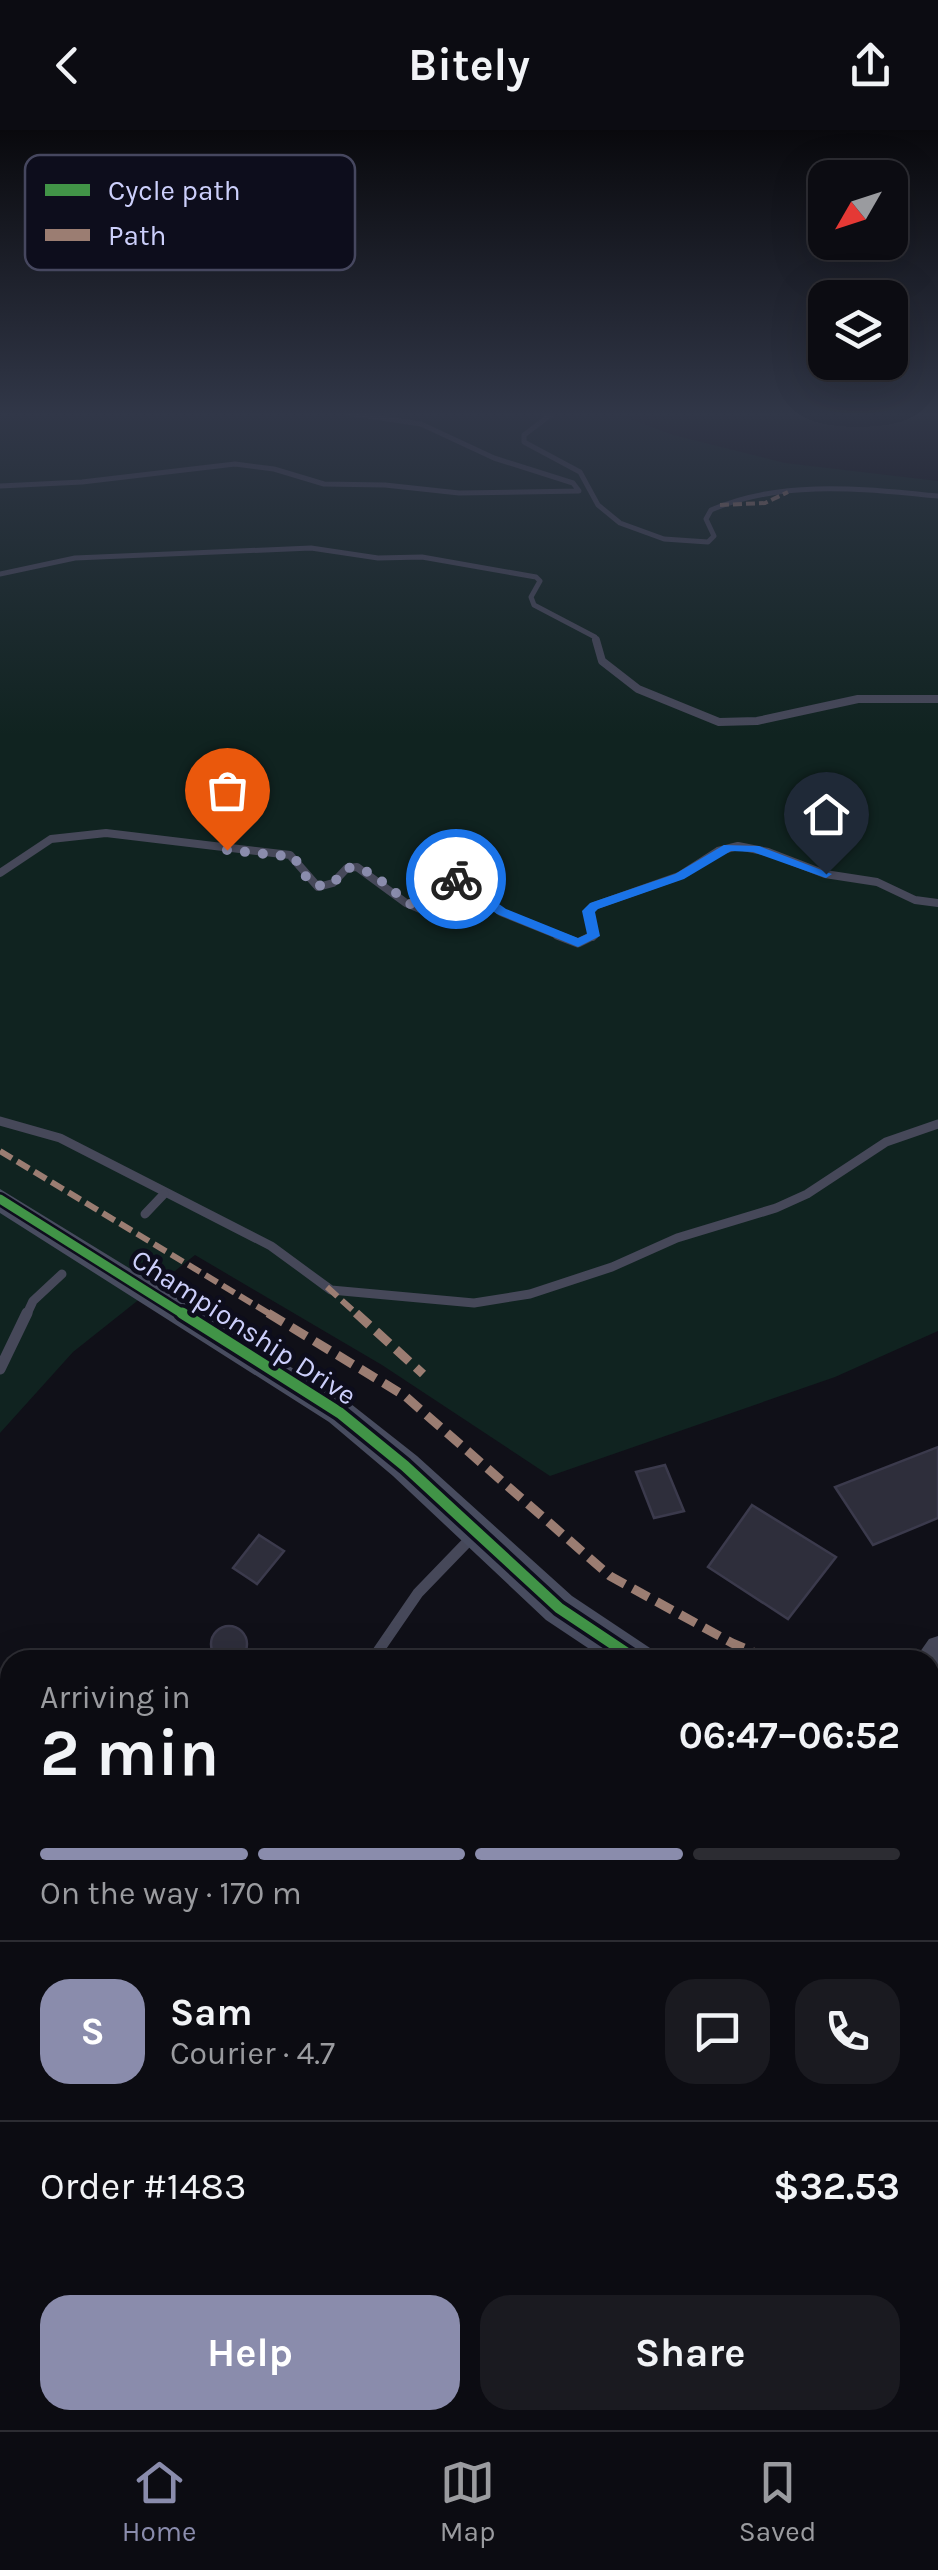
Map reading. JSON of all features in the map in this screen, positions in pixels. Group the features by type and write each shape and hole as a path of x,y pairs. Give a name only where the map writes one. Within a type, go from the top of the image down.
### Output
{"street":[{"name":"Championship Drive","path":"0,1199 340,1413 405,1466 559,1608 622,1650"}],"lane":[{"path":"618,520 628,528 701,543 714,536 706,520"},
{"path":"0,574 75,558 275,548 323,549 382,558 422,557 536,577 540,581 531,597 534,605 595,637 604,663 643,692 713,720 757,721 866,699 938,698"},
{"path":"0,873 57,838 136,834 290,856 300,862 308,880 318,886 330,885 344,870 357,868 406,904 424,911 435,906 438,884 456,879 501,912 578,943 594,936 588,911 594,906 679,876 718,851 738,846 768,852 826,874 876,882 916,900 938,903"},
{"path":"0,1121 60,1138 270,1246 331,1290 474,1303 530,1294 612,1268 677,1238 776,1208 807,1194 886,1142 938,1124"},
{"path":"145,1214 164,1194"},
{"path":"0,1369 28,1308 62,1274"},
{"path":"378,1650 437,1568 475,1534"}],"green space":[{"path":"0,520 938,520 938,1331 835,1377 550,1476 382,1365 195,1255 73,1352 0,1433"}],"building":[{"path":"938,1447 938,1518 873,1545 835,1487"},
{"path":"665,1465 684,1511 654,1518 636,1472"},
{"path":"752,1505 836,1557 788,1619 708,1567"},
{"path":"259,1535 284,1551 257,1584 233,1568"},
{"path":"222,1627 236,1627 246,1637 246,1650 212,1650 212,1637"}],"marked path":[{"path":"0,1151 405,1396 610,1576 748,1650"},
{"path":"327,1287 423,1374"}],"cycle path":[{"path":"0,1199 340,1413 405,1466 559,1608 622,1650"}],"way so far":[{"path":"227,850 294,857 308,880 318,886 333,883 348,868 360,868 406,904 424,911 435,906 438,884 456,879"}],"route":[{"path":"456,879 501,912 578,943 589,942 594,936 588,915 594,906 691,871 729,847 754,848 826,874"}]}
